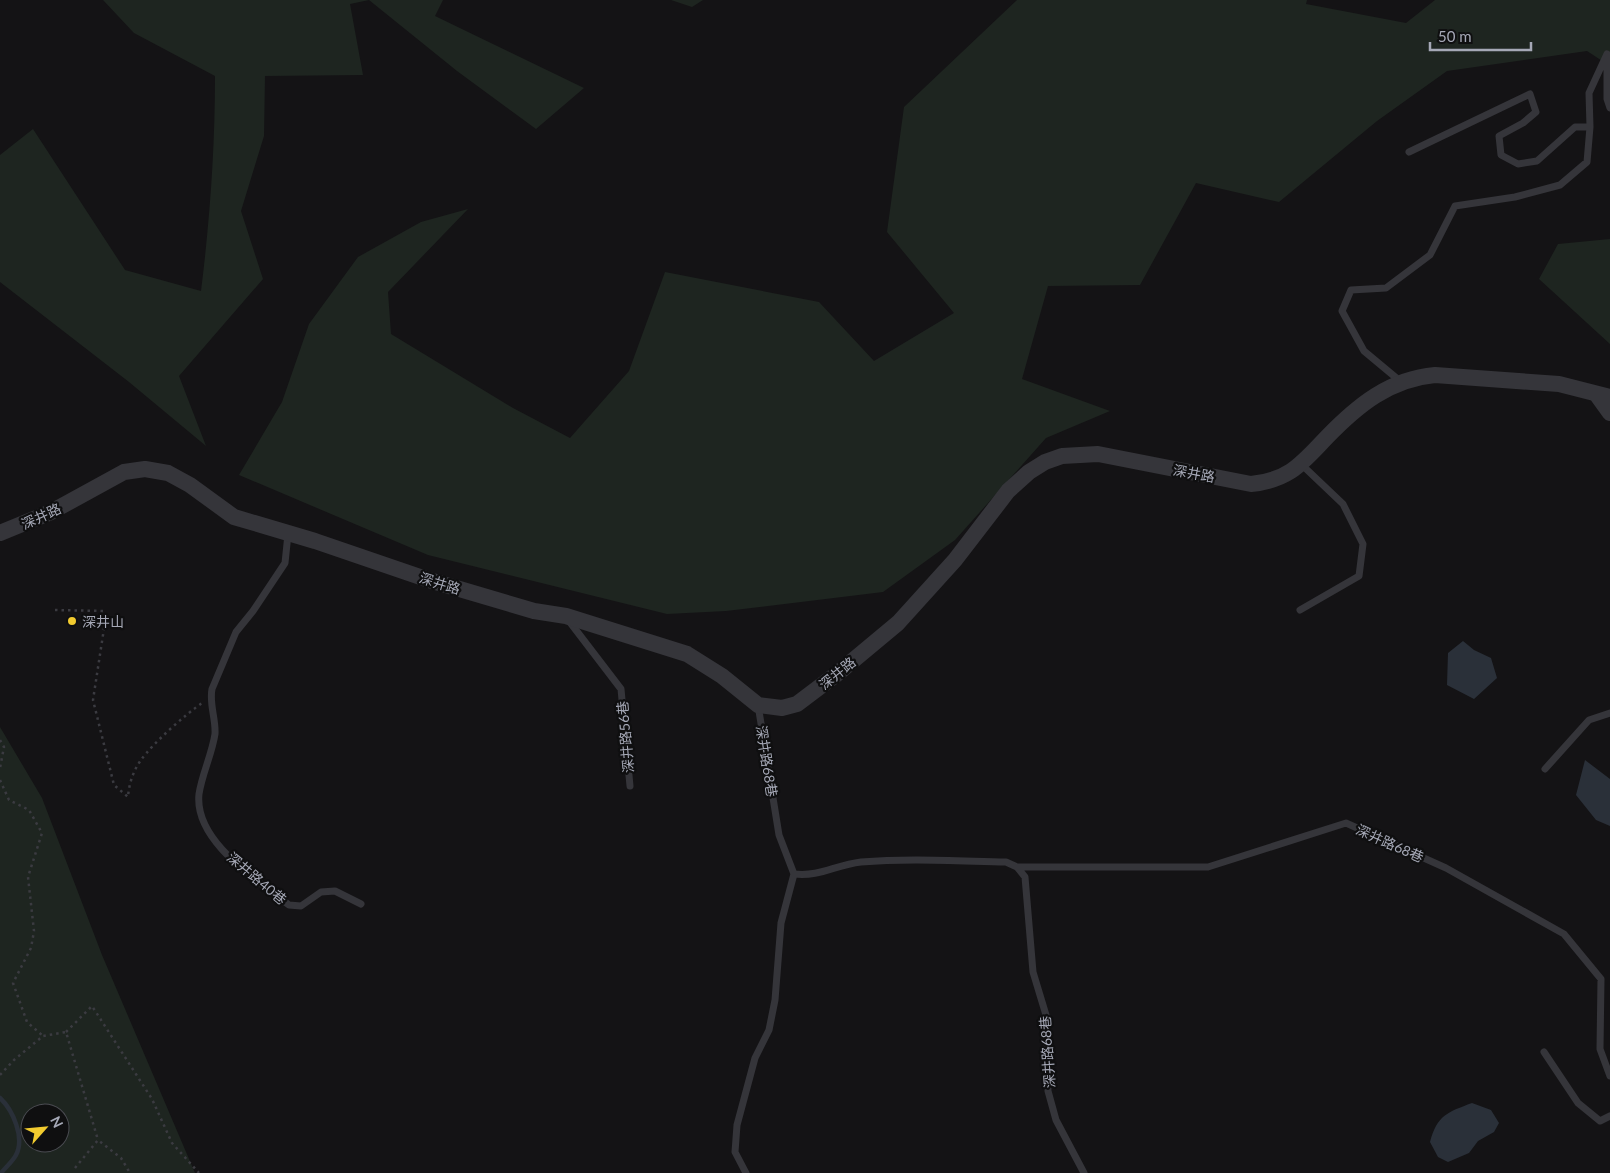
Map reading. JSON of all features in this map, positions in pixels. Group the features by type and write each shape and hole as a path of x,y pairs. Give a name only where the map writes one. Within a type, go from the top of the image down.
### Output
{"street":[{"name":"深井路","path":"0,533 51,512 124,472 144,469 168,473 190,485 234,517 429,580 534,611 566,616 687,654 722,676 758,705 782,708 798,704 838,674 898,623 956,560 1008,491 1045,462 1080,454 1098,454 1251,484 1270,482 1302,465 1328,436 1368,399 1401,382 1418,377 1453,376 1559,384 1603,396 1610,413"}],"lane":[{"path":"1401,382 1364,350 1342,311 1351,290 1386,288 1430,255 1455,206 1515,197 1560,185 1587,162 1590,93 1607,54 1607,99 1610,108"},
{"path":"1409,152 1530,94 1536,112 1523,123 1499,136 1501,156 1518,164 1538,161 1575,127 1590,127"},
{"path":"1300,610 1359,576 1363,544 1343,504 1302,465"},
{"name":"深井路40巷","path":"288,533 285,563 253,611 236,632 212,688 210,698 215,732 199,793 200,816 213,838 232,860 289,905 300,906 321,892 335,891 361,904"},
{"name":"深井路56巷","path":"566,616 621,689 630,786"},
{"name":"深井路68巷","path":"758,705 779,835 794,874 810,876 859,862 897,861 1006,862 1017,867 1208,867 1346,823 1446,868 1564,934 1601,979 1600,1050 1610,1076"},
{"path":"1545,769 1589,720 1610,714"},
{"name":"深井路68巷","path":"1017,867 1025,877 1033,972 1046,1015 1048,1091 1056,1120 1084,1173"},
{"path":"746,1173 735,1152 737,1125 755,1058 769,1030 775,1000 781,923 794,874"},
{"path":"1544,1052 1578,1103 1600,1121 1610,1116"}],"path":[{"path":"56,610 103,612 105,622 93,700 114,785 128,797 129,782 141,760 190,712 210,698"},
{"path":"0,740 4,747 0,768"},
{"path":"0,780 9,800 29,810 42,833 28,877 34,931 31,948 13,983 27,1022 43,1036"},
{"path":"0,1075 14,1060 43,1036 66,1032 92,1006 152,1099 172,1143 199,1173"},
{"path":"66,1032 98,1140 121,1158 130,1173"},
{"path":"75,1168 98,1140"}],"shaded area":[{"path":"103,0 369,0 350,4 363,75 265,76 264,136 241,211 263,279 179,376 206,446 129,382 0,282 0,155 33,129 125,270 201,291 211,183 215,76 134,33"},
{"path":"369,0 443,0 435,16 584,88 536,129 457,71"},
{"path":"671,0 703,0 692,7"},
{"path":"1017,0 1307,0 1306,4 1406,23 1435,0 1610,0 1610,66 1587,51 1447,71 1377,121 1279,202 1196,183 1140,285 1048,286 1022,379 1110,411 1046,438 955,540 883,592 726,611 667,614 428,555 239,475 282,402 309,324 358,257 421,222 468,209 388,292 391,334 513,408 570,438 629,371 665,272 819,302 874,361 954,313 887,232 904,107"},
{"path":"1610,239 1610,344 1539,279 1558,244"},
{"path":"1463,641 1474,650 1491,658 1497,678 1474,699 1447,685 1448,653"},
{"path":"0,727 42,798 102,955 195,1173 0,1173"},
{"path":"1585,760 1610,779 1610,826 1596,820 1576,795"},
{"path":"1472,1103 1491,1110 1499,1123 1494,1132 1478,1141 1469,1153 1448,1162 1438,1157 1430,1142 1436,1126 1450,1112"}],"waterway":[{"path":"0,1098 13,1117 19,1141 16,1155 1,1173"}],"place":[{"name":"深井山","path":"72,621"}]}
